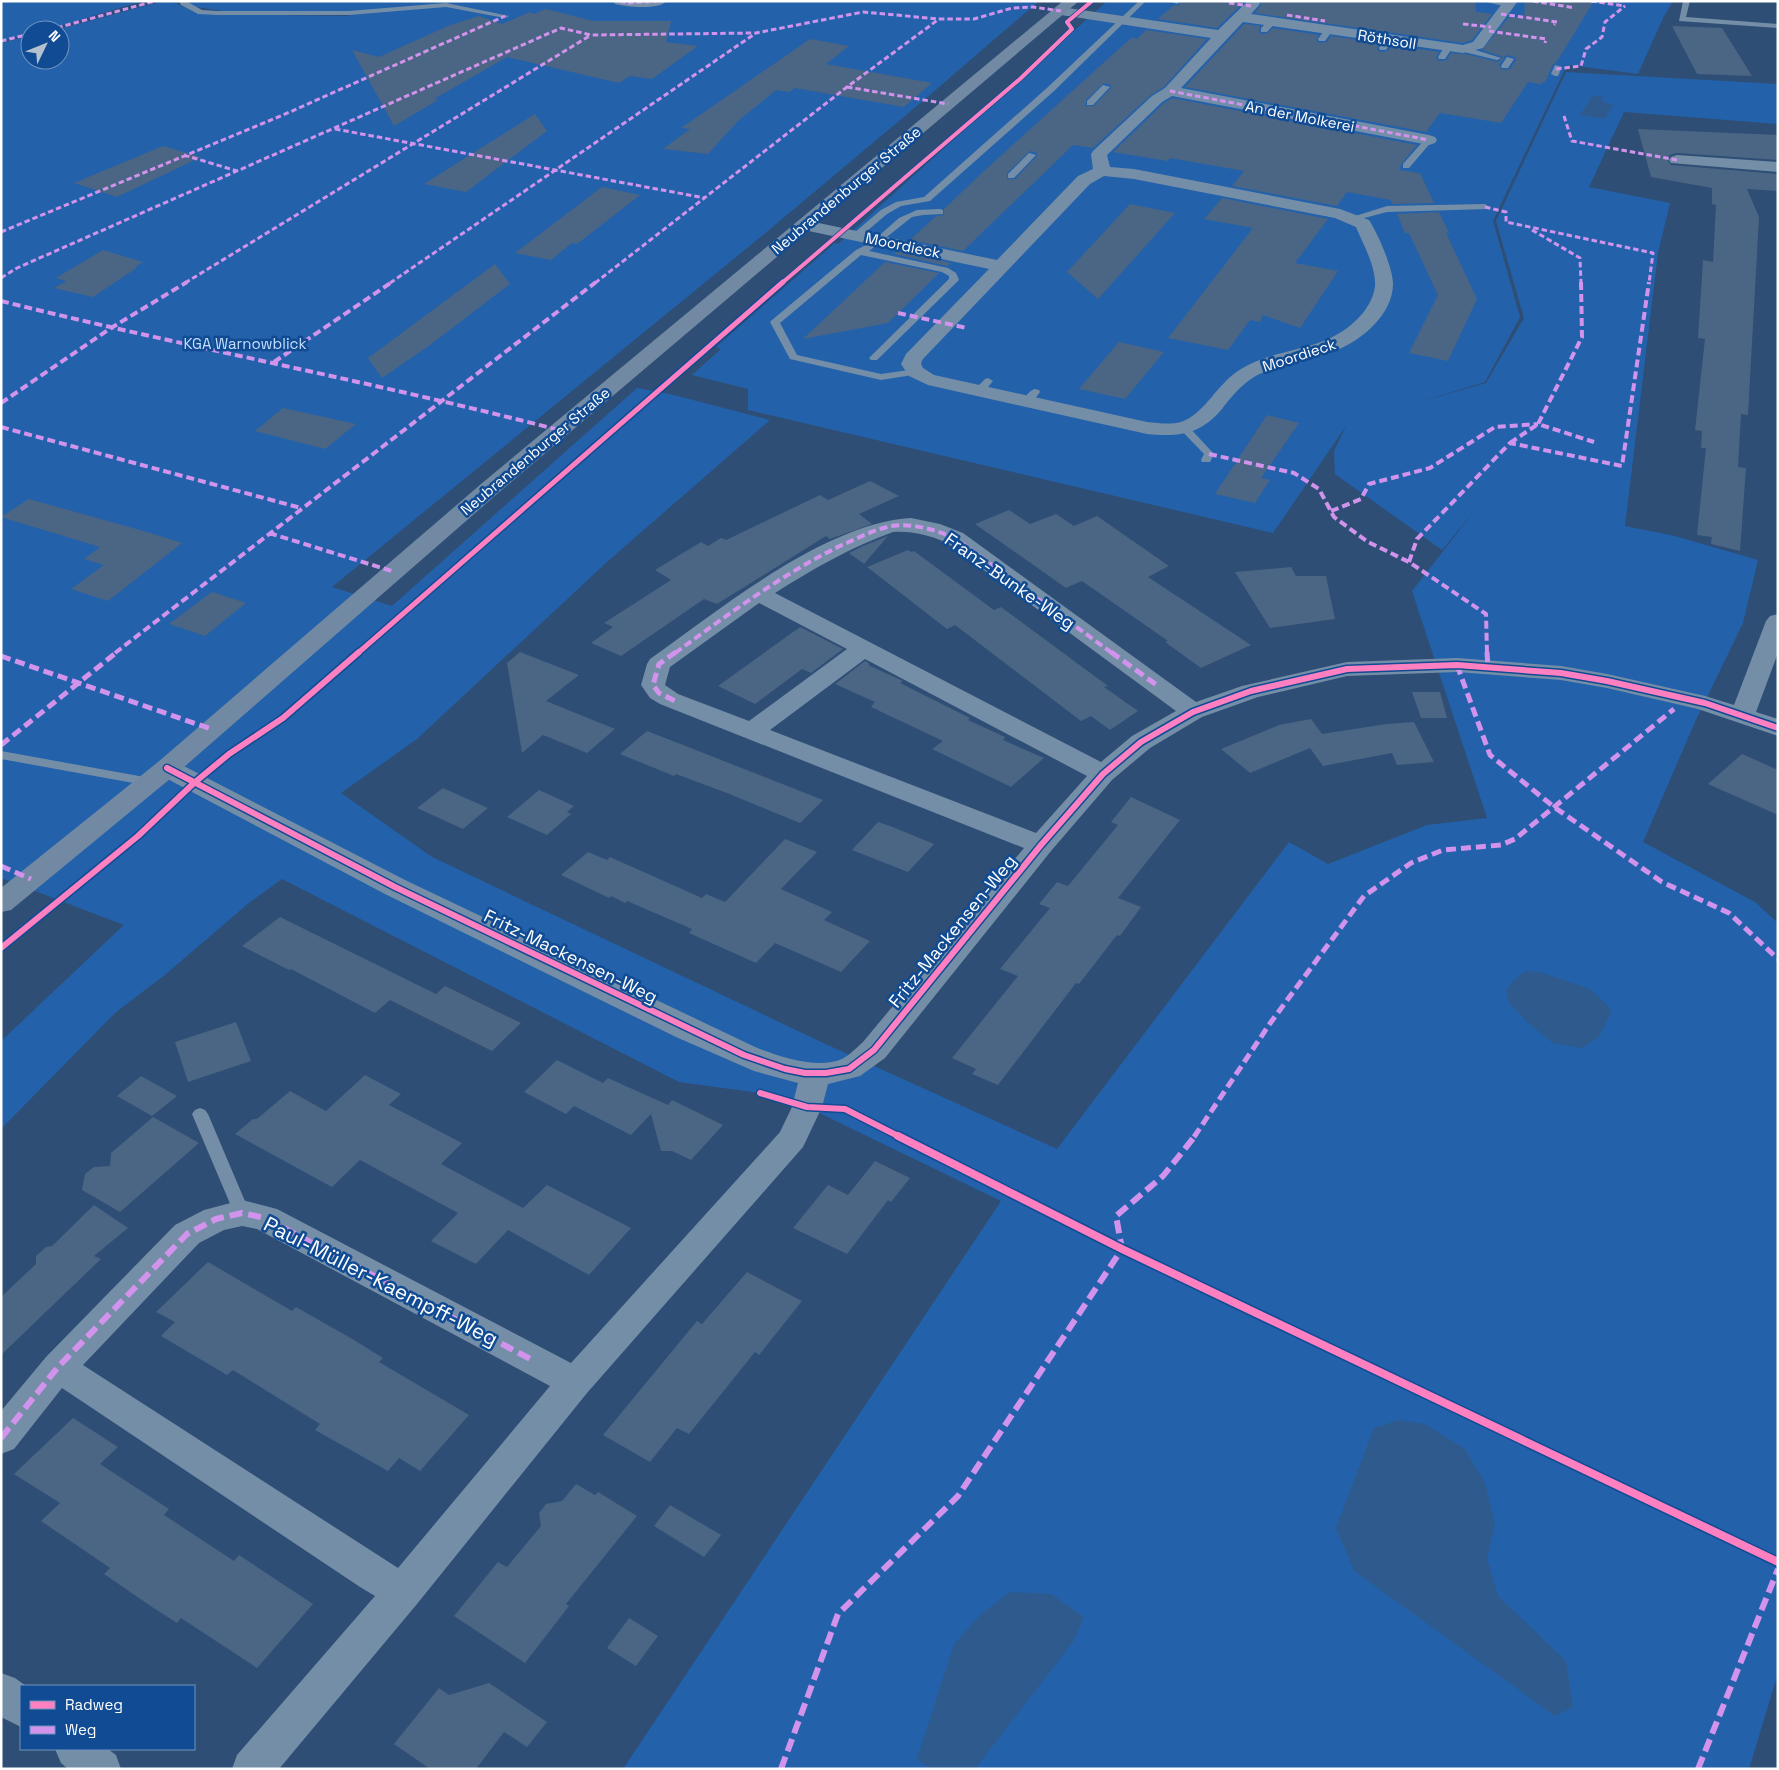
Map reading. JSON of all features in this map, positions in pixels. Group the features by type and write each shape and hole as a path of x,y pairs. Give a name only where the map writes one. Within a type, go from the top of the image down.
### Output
{"main road":[{"name":"Neubrandenburger Straße","path":"1,903 158,775 489,490 1067,6"}],"street":[{"path":"620,1 628,3 660,1"},
{"path":"1102,171 1099,154 1157,99 1170,91 1221,35 1256,1"},
{"path":"1463,49 1478,45 1509,3"},
{"path":"1067,6 1124,20 1221,35"},
{"name":"Röthsoll","path":"1241,17 1269,26 1441,52 1463,49"},
{"name":"An der Molkerei","path":"1170,91 1429,140"},
{"path":"1677,160 1778,167"},
{"path":"916,372 912,364 913,358 1084,180 1102,171 1134,174 1353,218"},
{"name":"Moordieck","path":"916,372 928,379 984,386 1146,428 1162,430 1184,428 1200,421 1246,374 1260,366 1332,345 1356,332 1366,324 1379,304 1384,281 1363,224 1353,218"},
{"name":"Moordieck","path":"804,225 858,244 880,240 1002,266"},
{"name":"Franz-Bunke-Weg","path":"1042,845 669,699 659,693 654,685 659,664 758,594 813,559 864,534 897,526 911,525 955,538 1193,712"},
{"path":"758,594 1103,774"},
{"path":"1742,714 1778,621"},
{"path":"752,731 863,648"},
{"name":"Fritz-Mackensen-Weg","path":"158,775 361,870 730,1048 778,1067 814,1074 847,1070 874,1050 1042,845 1103,774 1141,742 1193,712 1250,691 1347,669 1457,665 1561,673 1607,681 1705,702 1778,728"},
{"path":"252,1769 403,1591 575,1382 792,1139 808,1108 814,1074"},
{"name":"Paul-Müller-Kaempff-Weg","path":"1,1438 58,1367 187,1234 216,1219 242,1213 265,1218 575,1382"},
{"path":"58,1367 373,1575 403,1591"},
{"path":"1,1692 20,1706"},
{"path":"76,1750 101,1769"}],"lane":[{"path":"182,1 182,4 190,9 217,13 349,13 446,5 505,16"},
{"path":"916,372 881,377 793,357 775,322 858,244 884,212 900,204 927,199 1143,1"},
{"path":"1172,1 1177,2"},
{"path":"1485,1 1509,3"},
{"path":"1687,1 1682,19 1778,26"},
{"path":"1463,49 1502,61"},
{"path":"1090,103 1106,87"},
{"path":"1406,166 1429,140"},
{"path":"1011,176 1032,155"},
{"path":"1353,218 1387,209 1484,207"},
{"path":"880,240 906,217 916,213 940,212"},
{"path":"858,244 945,270 953,275 954,280 874,358"},
{"path":"1184,428 1209,454 1206,460"},
{"path":"1,755 158,775"},
{"path":"200,1114 242,1213"}],"green space":[{"path":"1,1 143,1 70,23 70,20 20,20 20,36 1,41"},
{"name":"KGA Warnowblick","path":"163,1 177,4 199,14 348,16 354,11 222,11 190,6 186,2 1039,1 763,235 332,587 392,606 637,388 670,394 770,420 607,562 417,739 341,793 432,857 819,1041 1057,1149 1289,842 1328,864 1427,825 1487,818 1412,591 1476,509 1442,550 1335,474 1334,451 1346,426 1273,533 748,410 748,389 692,375 721,349 716,347 835,243 838,244 1107,1 1673,1 1664,16 1638,74 1570,65 1564,71 1493,221 1520,317 1485,382 1419,402 1486,383 1524,318 1496,221 1566,72 1778,84 1778,124 1624,112 1589,187 1670,203 1658,253 1625,526 1675,536 1758,560 1743,623 1695,722 1643,842 1755,902 1778,923 1778,1673 1749,1769 623,1769 1001,1201 807,1107 760,1093 679,1082 282,879 250,902 166,974 115,1013 1,1129 1,1041 124,925 1,878 1,43 20,38 20,70 70,70 70,26"}],"shaded area":[{"path":"1593,95 1603,97 1602,101 1613,105 1605,119 1580,115"},
{"path":"1525,971 1540,972 1590,989 1612,1010 1599,1037 1582,1048 1553,1043 1527,1022 1509,1003 1506,991 1512,982"},
{"path":"1399,1420 1425,1424 1465,1449 1485,1483 1495,1524 1487,1559 1498,1596 1566,1661 1573,1707 1555,1716 1354,1571 1336,1528 1374,1428"},
{"path":"1010,1592 1051,1594 1084,1617 1073,1642 975,1769 930,1769 917,1759 954,1644 981,1614"}],"building":[{"path":"1182,1 1245,1 1217,28 1158,19 1174,5 1178,6"},
{"path":"1260,1 1475,1 1476,12 1492,14 1472,40 1463,43 1255,13 1261,5"},
{"path":"1525,1 1594,1 1556,63 1553,64 1545,82 1541,84 1528,82 1501,123 1440,113 1426,132 1185,87 1244,24 1260,26 1259,32 1261,34 1268,33 1273,28 1319,35 1316,40 1319,43 1327,42 1331,36 1380,43 1377,49 1380,52 1388,51 1392,45 1439,52 1436,58 1439,61 1447,60 1451,53 1466,54 1498,62 1503,57 1482,50 1509,17 1524,19","holes":["1506,55 1515,57 1516,60 1510,69 1502,70 1499,65"]},
{"path":"546,9 593,21 671,21 666,42 698,46 652,79 630,76 619,83 507,57 434,99 438,100 394,126 352,50 379,57 448,26 479,16 502,24 530,12 534,14"},
{"path":"1672,26 1722,28 1752,76 1697,74"},
{"path":"1146,30 1207,39 1164,87 1151,95 1093,148 1073,145 963,251 910,240 936,216 944,215 944,209 984,171 1131,38 1137,39","holes":["1104,83 1111,85 1111,88 1094,106 1086,106 1086,100","1030,151 1037,153 1037,156 1015,179 1007,179 1007,173"]},
{"path":"810,39 849,46 826,64 932,83 904,107 795,88 789,92 776,90 738,121 708,154 663,149 690,129 681,128"},
{"path":"1172,98 1417,145 1402,163 1399,170 1420,173 1434,203 1392,204 1391,200 1347,192 1337,206 1232,186 1244,171 1170,158 1168,161 1113,152 1163,104"},
{"path":"535,114 547,131 466,192 424,184"},
{"path":"1638,129 1778,135 1778,160 1677,153 1670,155 1667,159 1671,165 1778,174 1778,191 1747,189 1759,217 1748,415 1741,414 1738,467 1746,468 1740,551 1711,544 1712,537 1697,535 1706,448 1701,448 1702,431 1695,430 1705,339 1698,338 1703,260 1713,262 1716,205 1712,204 1712,188 1651,177"},
{"path":"163,146 201,157 117,197 74,183"},
{"path":"602,187 640,195 577,244 572,243 551,260 515,253"},
{"path":"1222,198 1328,219 1295,263 1338,271 1300,328 1263,315 1260,322 1250,320 1228,350 1168,338 1253,228 1204,219"},
{"path":"1130,204 1175,213 1098,299 1067,272"},
{"path":"1439,212 1449,233 1446,233 1477,299 1448,361 1409,353 1438,295 1409,233 1405,233 1397,214"},
{"path":"103,250 143,262 93,297 54,288 66,281 56,278"},
{"path":"897,251 951,263 947,266 894,254"},
{"path":"885,262 939,273 888,323 803,339"},
{"path":"495,264 510,284 430,345 382,378 368,358"},
{"path":"1119,342 1164,352 1125,399 1079,389"},
{"path":"283,408 356,424 325,449 255,431"},
{"path":"1267,415 1299,423 1261,478 1270,480 1255,503 1215,494"},
{"path":"870,481 899,496 859,514 872,524 830,539 826,536 717,604 704,599 621,656 591,643 613,627 604,623 671,580 655,570 701,542 708,546 721,538 726,540 820,495 828,500"},
{"path":"29,499 182,543 108,601 71,589 104,565 84,559 100,547 1,517"},
{"path":"1009,510 1030,524 1056,514 1074,526 1097,516 1169,566 1148,577 1251,645 1201,668 1165,642 1168,641 1082,581 1066,588 975,524"},
{"path":"888,536 864,564 849,553 863,546"},
{"path":"908,550 914,551 994,610 1001,607 1108,686 1104,687 1138,711 1110,730 1091,716 1081,721 955,625 947,629 867,567"},
{"path":"1291,567 1296,576 1326,576 1335,619 1270,628 1235,572"},
{"path":"212,592 246,603 205,636 169,624"},
{"path":"800,627 843,649 811,673 802,669 755,704 718,686"},
{"path":"520,652 579,675 546,701 615,729 587,753 543,735 522,753 507,663"},
{"path":"865,661 870,664 868,665 903,681 900,683 970,718 968,720 1005,737 1003,740 1044,758 1011,787 932,749 943,741 871,707 875,702 835,684"},
{"path":"1412,692 1440,692 1447,718 1421,718"},
{"path":"1311,719 1322,734 1386,724 1414,722 1434,762 1397,765 1392,753 1323,766 1310,748 1250,773 1221,749 1279,725"},
{"path":"647,731 823,800 800,823 727,793 676,774 674,776 620,754"},
{"path":"1742,754 1778,770 1778,815 1708,784"},
{"path":"443,788 488,808 463,829 417,808"},
{"path":"539,790 574,806 567,812 571,814 547,835 507,817"},
{"path":"1131,797 1180,820 1118,898 1141,907 1120,936 1117,935 1079,984 1076,983 998,1085 972,1074 976,1069 952,1058 1018,976 1000,969 1050,908 1039,904 1057,882 1068,886 1118,825 1111,822"},
{"path":"878,822 934,844 908,872 852,850"},
{"path":"785,839 817,852 781,889 832,912 824,920 870,941 841,972 775,943 756,963 689,933 692,929 627,901 625,903 611,896 609,898 561,875 588,852 607,860 610,857 702,898 706,894 725,902"},
{"path":"280,917 436,994 445,986 521,1023 492,1051 390,1000 375,1013 291,969 289,970 242,946"},
{"path":"236,1022 251,1061 188,1082 175,1042"},
{"path":"557,1060 603,1083 608,1078 668,1105 672,1100 723,1125 691,1160 672,1151 661,1151 651,1114 631,1135 574,1106 566,1114 524,1092"},
{"path":"365,1075 401,1094 389,1105 462,1143 441,1164 523,1208 547,1185 631,1228 589,1275 508,1230 476,1264 431,1241 458,1213 360,1160 332,1187 235,1134 253,1119 257,1119 290,1091 326,1111"},
{"path":"141,1076 177,1096 152,1116 117,1096"},
{"path":"153,1117 199,1143 120,1212 82,1190 85,1174 94,1167 110,1166 111,1153"},
{"path":"875,1161 910,1178 891,1202 888,1200 847,1254 793,1228 828,1185 848,1195"},
{"path":"94,1205 128,1228 94,1256 101,1259 1,1355 1,1297 36,1264 36,1256 46,1247 52,1246"},
{"path":"208,1262 292,1311 296,1307 354,1340 383,1358 379,1362 469,1415 420,1471 399,1458 388,1471 315,1430 320,1424 233,1370 227,1375 161,1336 175,1322 156,1312"},
{"path":"747,1272 802,1301 759,1355 755,1352 689,1434 677,1428 650,1462 603,1435 697,1321 702,1324"},
{"path":"73,1418 118,1447 100,1464 169,1509 164,1515 234,1561 239,1555 313,1604 257,1668 181,1618 177,1623 152,1607 104,1574 110,1568 41,1521 60,1503 14,1474"},
{"path":"576,1484 595,1495 598,1492 637,1516 566,1604 569,1606 525,1663 454,1616 498,1562 507,1567 541,1526 539,1513 546,1504 562,1501"},
{"path":"670,1505 721,1535 704,1557 654,1526"},
{"path":"629,1618 658,1636 636,1666 607,1648"},
{"path":"489,1683 547,1722 527,1747 504,1732 476,1769 430,1769 394,1744 439,1688 449,1695"}],"marked path":[{"path":"70,24 155,1"},
{"path":"620,1 627,3 660,1"},
{"path":"1533,1 1575,8"},
{"path":"1591,1 1625,6"},
{"path":"1229,3 1251,6"},
{"path":"1556,69 1581,66 1586,49 1602,37 1605,22 1625,6"},
{"path":"1,278 17,268 561,28 591,35 756,33 863,12 939,19 974,19 1012,8 1033,7 1061,11"},
{"path":"1501,14 1557,22 1554,25"},
{"path":"1287,15 1325,21"},
{"path":"1,232 283,115 505,16"},
{"path":"1,745 78,682 301,508 444,400 847,87 939,19"},
{"path":"1463,24 1491,27"},
{"path":"1489,31 1546,39 1545,43"},
{"path":"274,362 756,33"},
{"path":"1,403 111,328 591,35"},
{"path":"1,41 20,36"},
{"path":"847,87 948,104"},
{"path":"1170,91 1429,140"},
{"path":"1564,116 1572,141 1677,160"},
{"path":"335,129 705,198"},
{"path":"184,155 237,171"},
{"path":"1409,562 1417,539 1510,443 1622,466 1653,253 1506,222 1506,212 1485,207"},
{"path":"1532,230 1580,258 1582,337 1538,424 1594,442"},
{"path":"1,301 111,328 444,400 559,430"},
{"path":"898,313 967,328"},
{"path":"1510,443 1538,424"},
{"path":"1331,511 1361,499 1369,484 1430,468 1495,427 1538,424"},
{"path":"1,427 301,508"},
{"path":"1209,454 1294,473 1319,489 1334,517 1368,542 1409,562 1486,614 1488,668"},
{"path":"677,702 659,693 653,685 659,664 758,593 813,559 864,535 891,526 911,525 932,529 955,538 1158,686"},
{"path":"269,533 395,572"},
{"path":"1,656 211,729"},
{"path":"1457,665 1490,755 1554,807 1662,882 1729,913 1778,959"},
{"path":"781,1769 838,1614 958,1496 1122,1249 1116,1216 1163,1176 1206,1121 1271,1022 1364,896 1411,863 1443,850 1501,845 1515,839 1674,709"},
{"path":"1,866 31,879"},
{"path":"1,1438 58,1367 187,1234 216,1219 242,1213 265,1218 534,1361"},
{"path":"1698,1769 1778,1569"}],"cycle path":[{"path":"1,948 138,836 194,783 229,754 283,718 840,232 1020,79 1072,29 1067,22 1092,1"},
{"path":"167,768 395,887 687,1029 764,1063 805,1073 826,1073 849,1069 874,1050 1041,845 1103,774 1141,742 1193,712 1251,691 1347,669 1457,665 1561,673 1607,681 1705,703 1778,728"},
{"path":"760,1093 807,1107 845,1109 1122,1249 1778,1562"}]}
